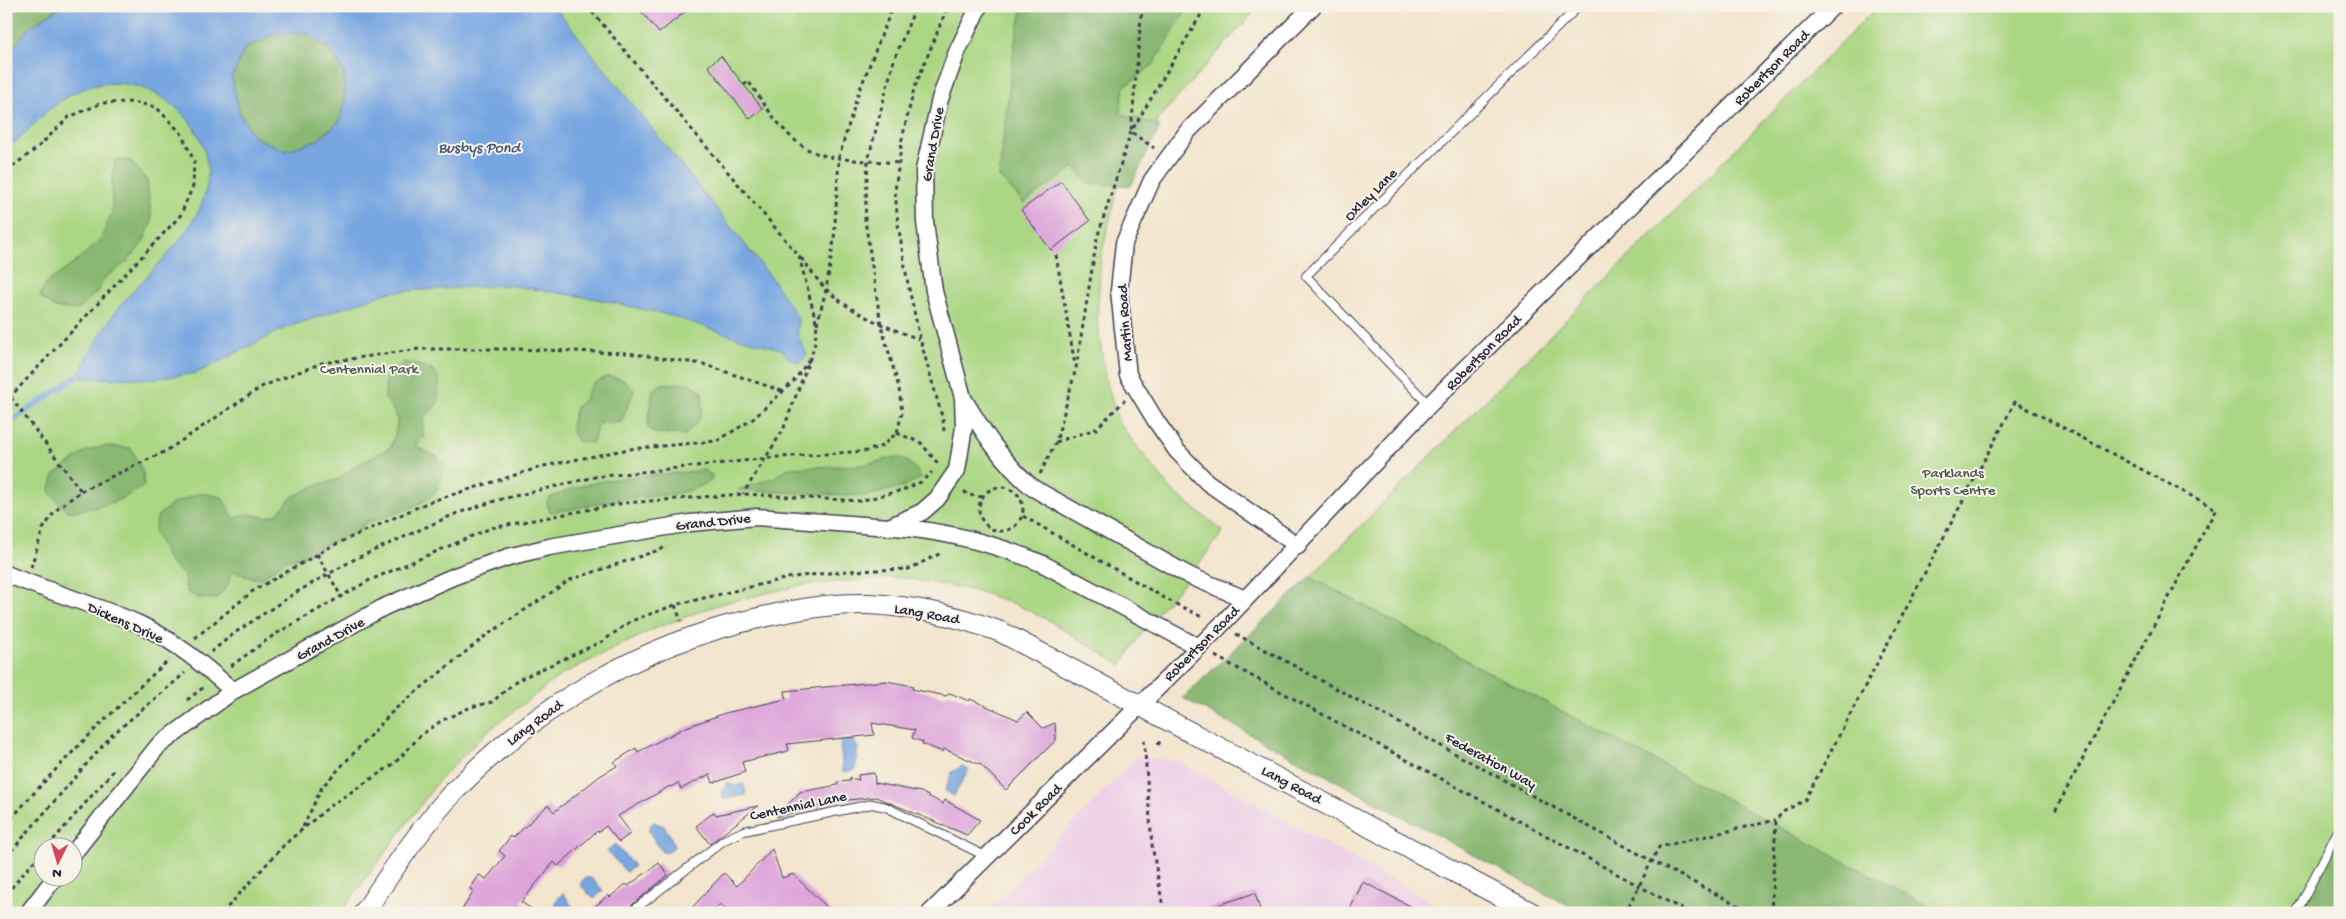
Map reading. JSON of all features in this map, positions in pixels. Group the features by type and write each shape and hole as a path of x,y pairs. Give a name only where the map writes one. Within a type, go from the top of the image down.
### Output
{"street":[{"name":"Grand Drive","path":"82,841 158,746 233,691 384,608 455,576 508,557 549,547 690,523 757,517 889,527 922,512 937,499 957,470 962,450 964,427 963,398 934,291 925,222 924,170 940,99 957,52 979,6"},
{"name":"Martin Road","path":"1298,546 1207,482 1177,451 1128,375 1122,335 1119,292 1124,243 1152,180 1187,132 1313,6"},
{"name":"Robertson Road","path":"1140,705 1298,546 1429,405 1833,6"},
{"path":"963,398 994,449 1014,472 1034,488 1190,576 1245,599"},
{"path":"889,527 917,529 983,543 1017,553 1043,564 1198,647"},
{"name":"Dickens Drive","path":"6,574 140,625 181,649 217,676 233,691"},
{"name":"Lang Road","path":"364,913 408,848 450,797 506,744 538,718 573,694 653,652 698,634 789,611 867,604 934,612 973,621 1001,632 1532,913"},
{"name":"Cook Road","path":"930,913 1140,705"},
{"path":"28,913 48,886"}],"lane":[{"name":"Oxley Lane","path":"1429,405 1306,276 1579,6"},
{"name":"Centennial Lane","path":"630,913 724,840 744,831 872,804 886,807 987,857"},
{"path":"2296,913 2340,827"}],"path":[{"path":"587,6 826,290 852,310 881,325 920,339"},
{"path":"743,494 783,430 814,348 834,240 839,157 858,94 892,6"},
{"path":"6,857 111,736 198,662 236,632 295,592 418,530 455,514 498,500 596,477 765,458 866,451 882,446 897,433 902,413 899,388 881,325 865,220 868,160 894,60 916,6"},
{"path":"944,434 943,420 920,339 898,224 895,191 902,139 914,89 948,6"},
{"path":"1034,488 1056,442 1076,368 1097,238 1131,132 1142,6"},
{"path":"1131,132 1206,6"},
{"path":"744,85 748,82 789,134 803,146 820,154 899,163"},
{"path":"6,171 36,149 69,117 102,103 133,102 156,107 181,133 194,161 194,186 180,216 10,396"},
{"path":"1131,132 1168,158"},
{"path":"1056,255 1076,368"},
{"path":"799,256 817,325"},
{"path":"27,582 43,529 55,511 80,492 166,451 263,386 322,363 419,349 516,349 628,353 703,364 782,391"},
{"path":"6,825 50,773 107,715 181,649 253,591 317,554 429,502 544,466 629,450 717,441 753,419 794,382 809,360"},
{"path":"6,391 19,405 80,492"},
{"path":"1056,442 1096,429 1121,402 1138,391"},
{"path":"1625,913 1659,847 1776,820 1783,812 1805,800 2015,402 2216,508 2054,813"},
{"path":"897,433 921,443 938,464"},
{"path":"181,706 217,676 274,635 341,596 368,581 491,528 624,503 743,494 860,501 903,490 920,482 931,474 940,458"},
{"path":"996,488 1011,489 1022,501 1023,516 1012,529 1004,532 996,531 984,522 980,516 980,503 989,491 996,488"},
{"name":"Federation Way","path":"1023,516 1168,600 1220,626 1652,861 1753,913"},
{"path":"302,830 322,787 394,710 484,637 570,580 662,549 690,523"},
{"path":"317,554 341,596"},
{"path":"675,605 680,618"},
{"path":"1198,647 1689,913"},
{"path":"1144,740 1152,845 1163,908"},
{"path":"1158,745 1160,741"},
{"path":"57,836 119,764"},
{"path":"1771,913 1776,820"},
{"path":"6,894 32,864"}],"shaded area":[{"path":"1137,757 1178,761 1451,913 986,913"}],"green space":[{"name":"Centennial Park","path":"6,6 1259,6 1162,115 1117,189 1101,256 1097,318 1105,377 1119,423 1171,490 1223,531 1190,576 1149,622 1121,665 1050,621 1013,603 977,591 899,577 802,585 720,604 656,628 561,675 488,731 440,779 340,913 6,913"},
{"path":"6,6 61,6 30,27 6,56"},
{"path":"1023,6 1189,6 1153,65 1124,87 1120,113 1160,126 1131,186 1087,183 1075,167 1024,203 999,177 1014,46"},
{"name":"Parklands Sports Centre","path":"1878,6 2336,6 2340,73 2340,913 1939,913 1310,577"},
{"path":"277,33 309,34 329,49 344,72 345,101 339,122 319,139 287,151 254,137 239,112 232,78 243,49"},
{"path":"115,160 131,161 147,181 152,221 143,242 127,262 103,279 98,291 78,310 55,308 40,297 46,283 72,265 101,239 112,212 112,184"},
{"path":"404,362 430,368 439,379 438,404 423,418 423,438 415,446 438,457 445,466 435,492 419,504 366,522 360,530 304,556 287,560 261,578 250,578 233,571 227,586 216,599 199,598 187,592 184,575 169,562 154,531 158,515 174,503 200,493 222,497 234,518 248,514 265,517 277,514 292,497 316,485 337,480 359,464 391,447 397,421 394,411 385,398 386,377"},
{"path":"608,376 624,380 634,391 621,422 599,424 592,443 577,441 572,432 572,421 576,407 584,400 592,384"},
{"path":"689,383 702,391 702,411 695,425 685,435 654,433 647,427 653,390 662,384"},
{"path":"105,446 131,448 143,473 144,486 107,504 77,511 67,511 49,492 54,475 86,451"},
{"path":"896,457 911,464 921,478 899,488 865,496 738,490 775,477 788,468 863,465"},
{"path":"704,470 712,475 711,481 677,493 616,500 550,512 547,503 548,499 585,485 624,478"},
{"path":"1310,577 1941,913 1581,913 1183,698"},
{"path":"2336,846 2340,847 2340,913 2304,913 2307,901"}],"water":[{"name":"Busbys Pond","path":"62,6 554,6 770,276 798,318 797,334 807,355 800,363 788,358 781,349 739,338 672,316 598,299 507,285 390,292 283,329 197,373 152,379 83,378 80,371 98,338 120,306 187,231 202,203 208,176 204,151 194,128 177,109 156,94 132,85 106,84 80,90 69,95 50,109 6,150 6,56 30,27","holes":["277,33 309,34 329,49 344,72 345,101 339,122 319,139 287,151 254,137 239,112 232,78 244,49"]},
{"path":"853,740 858,748 855,770 843,772 840,742"},
{"path":"962,766 969,769 954,796 945,791 952,772"},
{"path":"726,782 734,786 744,784 746,795 724,799 721,791 727,787"},
{"path":"653,822 664,826 670,836 674,847 669,852 662,852 648,830"},
{"path":"615,844 634,866 626,872 607,851"},
{"path":"585,878 591,878 603,890 594,899 581,886 581,882"},
{"path":"562,894 580,913 564,912 556,906 555,902"}],"building":[{"path":"637,6 692,6 659,33"},
{"path":"721,56 763,109 750,119 708,66"},
{"path":"1061,181 1090,221 1051,250 1021,210"},
{"path":"886,681 913,686 912,689 946,696 950,693 969,701 970,699 1018,720 1027,712 1043,728 1055,723 1056,740 1006,790 981,765 944,749 943,752 922,744 923,742 912,738 915,730 872,723 874,735 787,744 789,750 785,752 742,762 745,772 713,783 710,774 681,789 678,783 618,816 631,833 619,842 606,826 597,831 558,866 554,862 521,902 538,913 460,913 474,891 470,889 479,875 486,879 505,856 499,851 511,836 513,838 548,805 554,812 600,776 617,766 614,762 636,748 638,752 684,728 725,713 786,699 785,691"},
{"path":"874,773 875,783 921,792 943,804 945,800 980,820 967,835 876,797 840,801 776,817 800,792 838,785 837,782 850,781 850,778 859,780 858,775"},
{"path":"758,806 710,844 696,826 714,812 716,815"},
{"path":"772,849 782,878 793,874 833,913 730,913 720,904 712,913 687,913 724,873 737,886"},
{"path":"659,863 668,875 624,913 588,913 608,895 610,897 626,884 628,886"},
{"path":"1363,882 1424,913 1348,913"},
{"path":"1255,893 1261,913 1203,913 1203,910"}],"waterway":[{"path":"6,425 81,374"}]}
